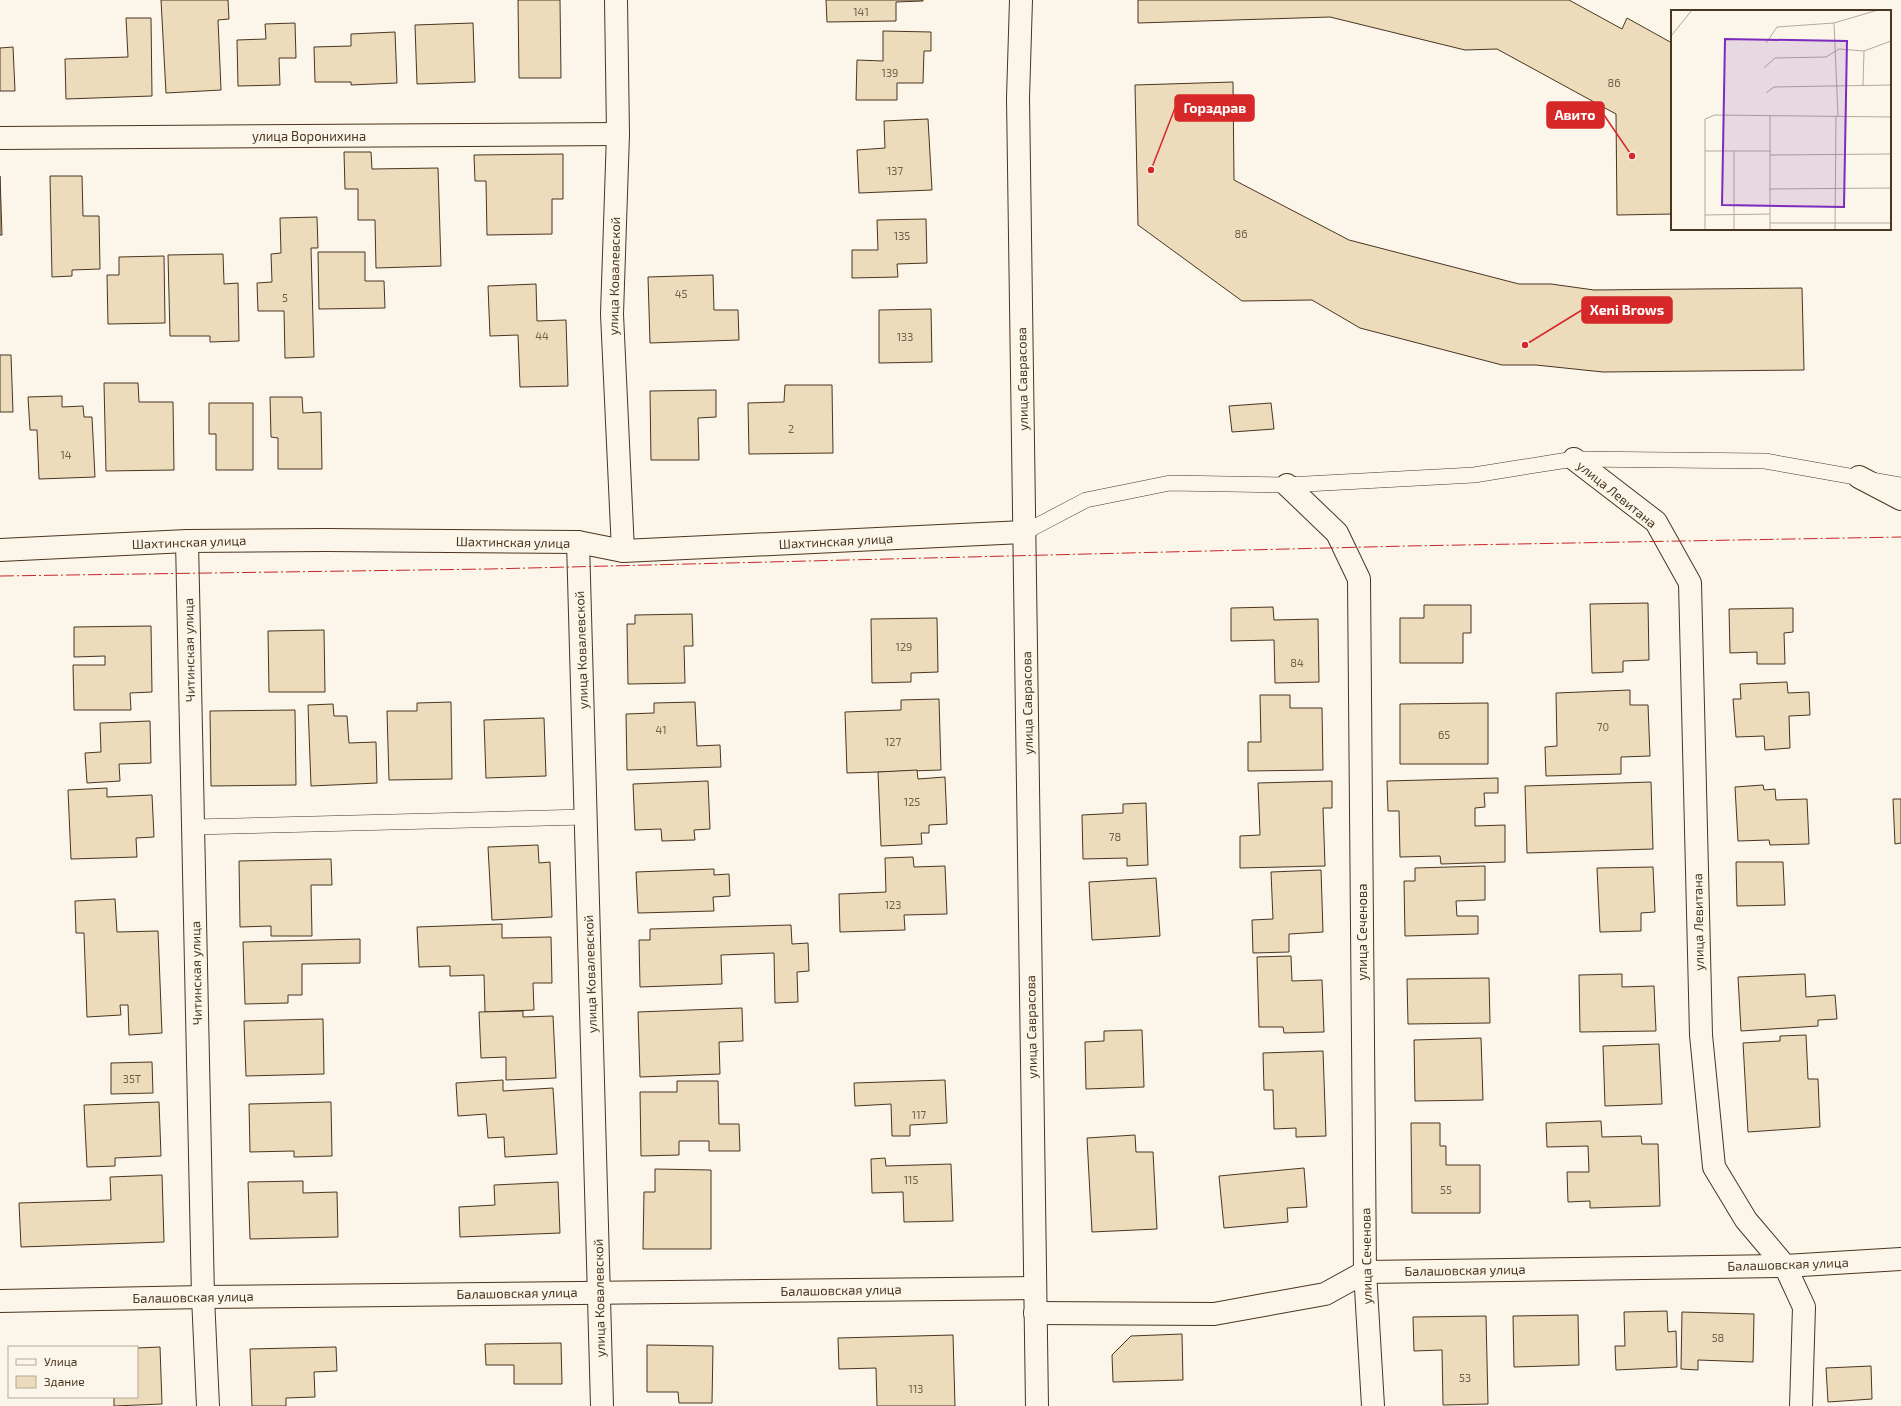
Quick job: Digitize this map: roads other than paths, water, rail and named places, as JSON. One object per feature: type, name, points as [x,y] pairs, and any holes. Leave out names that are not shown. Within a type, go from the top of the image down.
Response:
[{"type":"street","name":"улица Ковалевской","points":[[616,0],[618,134],[612,314],[623,551]]},
{"type":"street","name":"улица Саврасова","points":[[1021,0],[1018,98],[1037,1406]]},
{"type":"street","name":"улица Воронихина","points":[[0,138],[618,134]]},
{"type":"street","name":"улица Левитана","points":[[1574,459],[1656,522],[1690,583],[1701,1035],[1714,1167],[1746,1220],[1785,1266],[1804,1308],[1801,1406]]},
{"type":"street","points":[[1859,477],[1901,499]]},
{"type":"street","name":"улица Сеченова","points":[[1287,485],[1337,533],[1359,579],[1365,1272],[1373,1406]]},
{"type":"street","name":"Шахтинская улица","points":[[0,550],[187,541],[578,542],[623,551],[1025,532]]},
{"type":"street","name":"Читинская улица","points":[[187,541],[203,1297],[208,1406]]},
{"type":"street","name":"улица Ковалевской","points":[[578,542],[602,1406]]},
{"type":"street","name":"Балашовская улица","points":[[1035,1313],[1214,1314],[1324,1294],[1365,1272],[1785,1266],[1901,1259]]},
{"type":"street","name":"Балашовская улица","points":[[0,1301],[203,1297],[1035,1288]]},
{"type":"lane","points":[[1025,532],[1086,500],[1170,483],[1287,485],[1474,475],[1574,459],[1764,461],[1901,485]]},
{"type":"lane","points":[[193,827],[585,817]]},
{"type":"place","name":"Авито","points":[[1632,156]]},
{"type":"place","name":"Горздрав","points":[[1151,170]]},
{"type":"place","name":"Xeni Brows","points":[[1525,345]]}]
